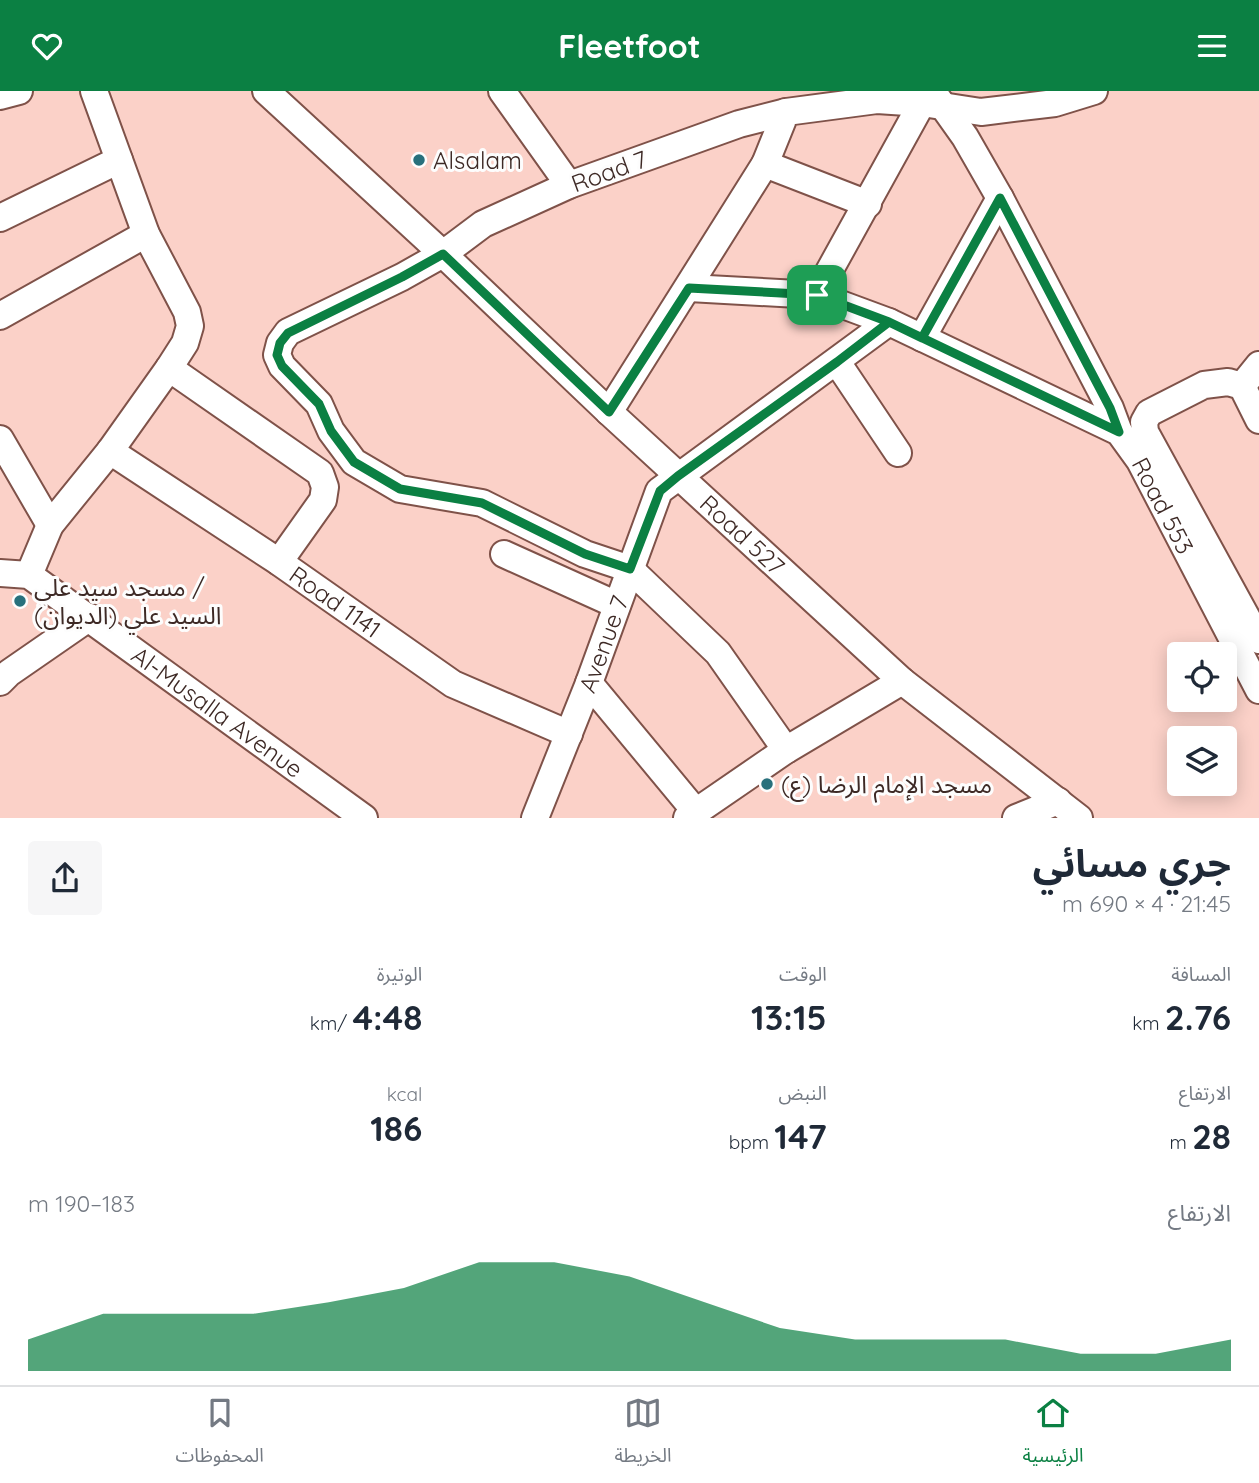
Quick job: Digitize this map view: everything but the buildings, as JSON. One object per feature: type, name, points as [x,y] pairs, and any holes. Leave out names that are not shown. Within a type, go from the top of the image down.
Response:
[{"type":"street","points":[[0,96],[19,91]]},
{"type":"street","points":[[0,573],[29,575],[50,525],[110,451],[186,343],[191,327],[187,312],[146,234],[94,91]]},
{"type":"street","name":"Road 527","points":[[266,91],[902,681],[1079,818]]},
{"type":"street","points":[[502,91],[569,185]]},
{"type":"street","name":"Road 7","points":[[630,569],[585,554],[482,503],[400,489],[354,462],[331,431],[319,404],[282,366],[277,355],[280,343],[288,333],[443,254],[483,224],[569,185],[739,124],[786,112],[877,100],[933,100],[981,112],[1094,91]]},
{"type":"street","points":[[817,295],[868,204],[933,100],[965,137],[1000,198],[1110,408],[1119,432]]},
{"type":"street","points":[[609,412],[765,164],[786,112]]},
{"type":"street","points":[[0,218],[119,160]]},
{"type":"street","points":[[765,164],[868,204]]},
{"type":"street","points":[[922,338],[1000,198]]},
{"type":"street","points":[[0,316],[146,234]]},
{"type":"street","name":"Road 553","points":[[689,288],[817,295],[889,322],[1119,432],[1140,461],[1259,690]]},
{"type":"street","name":"Avenue 7","points":[[535,818],[589,683],[660,491],[889,322]]},
{"type":"street","points":[[837,362],[898,453]]},
{"type":"street","points":[[1242,386],[1259,365]]},
{"type":"street","points":[[169,368],[320,473],[326,487],[323,500],[279,562]]},
{"type":"street","points":[[1259,420],[1242,386],[1228,382],[1204,385],[1149,413],[1143,422],[1145,432],[1259,640]]},
{"type":"street","points":[[0,439],[50,525]]},
{"type":"street","name":"Road 1141","points":[[110,451],[279,562],[453,684],[569,734]]},
{"type":"street","points":[[504,554],[617,605]]},
{"type":"street","points":[[630,569],[718,653],[786,750]]},
{"type":"street","name":"Al-Musalla Avenue","points":[[29,575],[363,818]]},
{"type":"street","points":[[0,682],[90,617]]},
{"type":"street","points":[[589,683],[693,816],[786,750],[902,681]]},
{"type":"street","points":[[1016,818],[1058,800]]},
{"type":"place","name":"Alsalam","points":[[419,160]]},
{"type":"place","name":"مسجد سيد علي / السيد علي (الديوان)","points":[[20,601]]},
{"type":"place","name":"مسجد الإمام الرضا (ع)","points":[[767,784]]},
{"type":"route","points":[[817,295],[689,288],[609,412],[443,254],[288,333],[280,343],[277,355],[282,366],[319,404],[331,431],[354,462],[400,489],[482,503],[585,554],[630,569],[660,491],[678,476],[889,322],[922,338],[1000,198],[1110,408],[1119,432],[922,338],[889,322],[817,295]]}]
